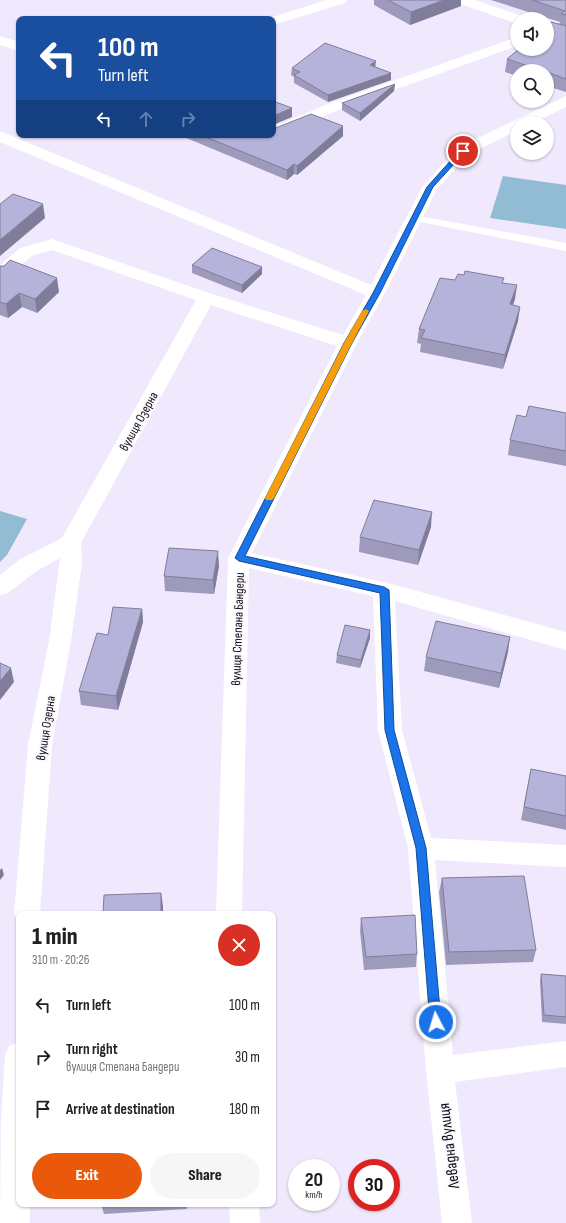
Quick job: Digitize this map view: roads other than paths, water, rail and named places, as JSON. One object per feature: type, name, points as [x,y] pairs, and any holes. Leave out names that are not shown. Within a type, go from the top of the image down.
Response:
[{"type":"street","points":[[276,20],[340,0]]},
{"type":"street","points":[[462,0],[510,17]]},
{"type":"street","points":[[0,40],[16,46]]},
{"type":"street","points":[[276,132],[333,107],[510,43]]},
{"type":"street","points":[[535,116],[566,101]]},
{"type":"street","name":"вулиця Степана Бандери","points":[[229,911],[239,558],[348,343],[376,293],[430,187],[463,151],[510,128]]},
{"type":"street","points":[[0,136],[376,293]]},
{"type":"street","points":[[0,274],[26,252],[52,244],[206,298],[348,343]]},
{"type":"street","name":"вулиця Озерна","points":[[28,911],[40,745],[60,641],[71,563],[70,543],[206,298]]},
{"type":"street","points":[[0,587],[27,566],[70,543]]},
{"type":"street","points":[[239,558],[384,590],[566,641]]},
{"type":"street","name":"Левадна вулиця","points":[[384,590],[390,730],[421,848],[440,1070],[457,1223]]},
{"type":"street","points":[[421,848],[566,856]]},
{"type":"street","points":[[440,1070],[566,1054]]},
{"type":"street","points":[[15,1223],[16,1102]]},
{"type":"street","points":[[244,1207],[245,1223]]},
{"type":"lane","points":[[414,218],[566,247]]},
{"type":"water","points":[[503,176],[566,185],[566,229],[490,218]]},
{"type":"water","points":[[0,511],[27,519],[7,555],[0,562]]}]
